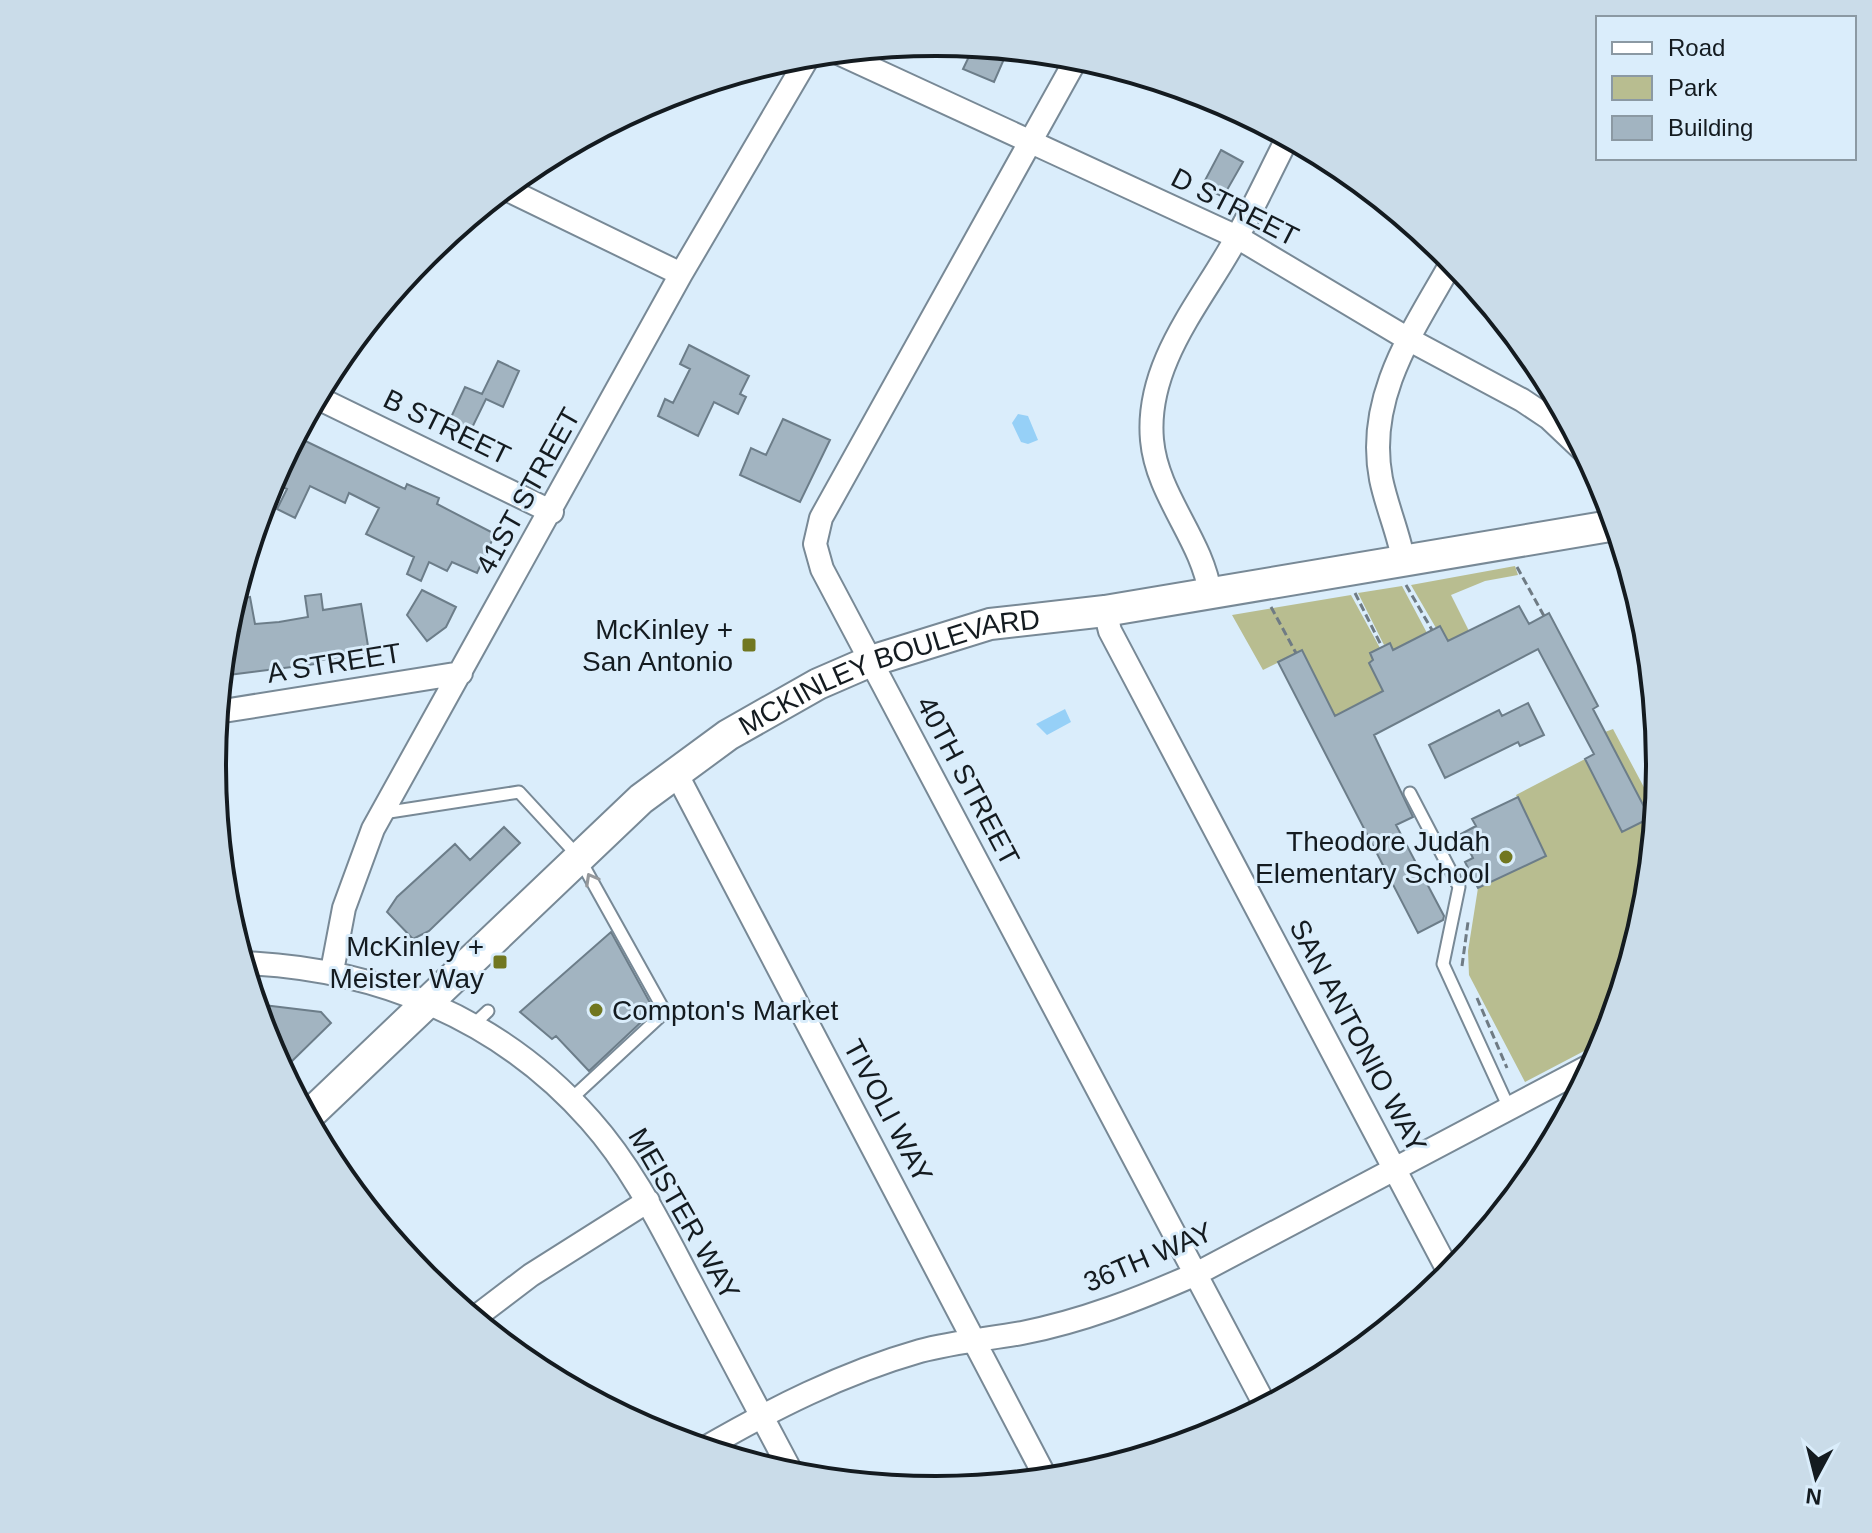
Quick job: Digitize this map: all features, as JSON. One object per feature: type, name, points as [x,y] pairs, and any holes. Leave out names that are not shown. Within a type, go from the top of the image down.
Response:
[{"type":"street","name":"D STREET","points":[[855,61],[1237,237],[1408,339],[1522,400],[1561,429]]},
{"type":"street","name":"41ST STREET","points":[[332,971],[344,908],[357,868],[383,813],[681,274],[801,69]]},
{"type":"street","name":"40TH STREET","points":[[1071,69],[817,531],[815,544],[822,569],[1261,1398]]},
{"type":"street","points":[[1210,593],[1205,566],[1159,471],[1152,439],[1167,356],[1237,237],[1283,147]]},
{"type":"street","points":[[516,194],[681,274]]},
{"type":"street","points":[[1404,572],[1384,490],[1378,450],[1384,396],[1408,339],[1446,272]]},
{"type":"street","name":"B STREET","points":[[326,402],[552,512]]},
{"type":"street","name":"MCKINLEY BOULEVARD","points":[[315,1110],[578,856],[675,771],[768,710],[871,661],[990,624],[1105,611],[1210,593],[1404,572],[1605,527]]},
{"type":"street","name":"SAN ANTONIO WAY","points":[[1105,611],[1110,631],[1444,1263]]},
{"type":"street","name":"A STREET","points":[[228,710],[461,673]]},
{"type":"street","name":"TIVOLI WAY","points":[[675,771],[1041,1469]]},
{"type":"street","name":"MEISTER WAY","points":[[254,964],[332,971],[379,983],[481,1018],[571,1099],[622,1160],[648,1201],[785,1460]]},
{"type":"street","name":"36TH WAY","points":[[716,1441],[761,1415],[881,1364],[975,1340],[1072,1321],[1133,1301],[1196,1274],[1577,1073]]},
{"type":"street","points":[[482,1312],[531,1275],[648,1201]]},
{"type":"lane","points":[[383,813],[519,792],[578,856],[665,1012],[571,1099]]},
{"type":"lane","points":[[1410,793],[1459,887],[1443,964],[1509,1108]]},
{"type":"path","points":[[1514,562],[1544,616]]},
{"type":"path","points":[[1404,572],[1432,630]]},
{"type":"path","points":[[1353,590],[1382,647]]},
{"type":"path","points":[[1270,604],[1296,653]]},
{"type":"path","points":[[1465,973],[1461,964],[1471,909]]},
{"type":"path","points":[[1475,996],[1506,1061],[1508,1072]]},
{"type":"green space","points":[[1515,566],[1518,575],[1485,581],[1451,595],[1469,631],[1448,641],[1440,626],[1436,628],[1411,585]]},
{"type":"green space","points":[[1402,586],[1427,633],[1393,650],[1390,643],[1384,645],[1358,593]]},
{"type":"green space","points":[[1351,595],[1380,648],[1370,653],[1373,660],[1369,663],[1383,691],[1335,716],[1302,651],[1263,670],[1232,615]]},
{"type":"green space","points":[[1613,729],[1645,790],[1645,810],[1605,732]]},
{"type":"green space","points":[[1585,759],[1622,832],[1644,820],[1633,905],[1609,995],[1587,1050],[1525,1082],[1469,975],[1468,951],[1478,888],[1545,856],[1516,795]]},
{"type":"water","points":[[1018,414],[1028,416],[1038,440],[1028,444],[1021,442],[1012,423]]},
{"type":"water","points":[[1065,709],[1071,722],[1047,735],[1036,724]]},
{"type":"building","points":[[969,57],[1004,60],[994,82],[963,69]]},
{"type":"building","points":[[1221,150],[1243,162],[1223,197],[1202,186]]},
{"type":"building","points":[[689,345],[749,376],[740,394],[746,397],[738,414],[714,402],[698,436],[658,416],[665,399],[673,403],[690,369],[680,364]]},
{"type":"building","points":[[498,361],[519,371],[503,407],[486,399],[468,436],[447,426],[465,387],[482,394]]},
{"type":"building","points":[[783,419],[830,440],[800,502],[740,475],[751,448],[766,455]]},
{"type":"building","points":[[305,441],[405,489],[407,484],[439,498],[437,504],[495,534],[477,573],[452,562],[447,571],[429,562],[421,581],[407,574],[414,557],[366,534],[379,508],[349,493],[345,503],[310,486],[295,518],[277,509],[287,489],[283,487]]},
{"type":"building","points":[[422,590],[456,607],[446,627],[427,641],[407,615]]},
{"type":"building","points":[[321,594],[323,610],[361,604],[369,652],[315,661],[316,664],[232,675],[246,598],[250,597],[255,624],[308,617],[305,596]]},
{"type":"building","points":[[1519,606],[1529,624],[1549,613],[1598,706],[1593,709],[1645,813],[1644,821],[1622,832],[1585,759],[1594,754],[1538,649],[1374,735],[1413,817],[1396,825],[1444,916],[1443,920],[1418,933],[1278,662],[1302,650],[1335,716],[1383,691],[1369,663],[1373,660],[1370,653],[1390,643],[1393,650],[1440,626],[1448,641]]},
{"type":"building","points":[[1528,703],[1544,735],[1520,746],[1518,742],[1445,778],[1429,745],[1499,710],[1502,716]]},
{"type":"building","points":[[1518,797],[1546,856],[1478,888],[1465,862],[1473,858],[1461,834],[1476,826],[1472,819]]},
{"type":"building","points":[[504,827],[520,843],[429,931],[413,939],[387,912],[397,897],[455,844],[470,860]]},
{"type":"building","points":[[611,932],[654,1010],[589,1071],[556,1036],[552,1039],[520,1012]]},
{"type":"building","points":[[267,1005],[321,1012],[331,1023],[291,1062]]},
{"type":"place","name":"McKinley + San Antonio","points":[[749,645]]},
{"type":"place","name":"Theodore Judah Elementary School","points":[[1506,857]]},
{"type":"place","name":"McKinley + Meister Way","points":[[500,962]]},
{"type":"place","name":"Compton's Market","points":[[596,1010]]}]
